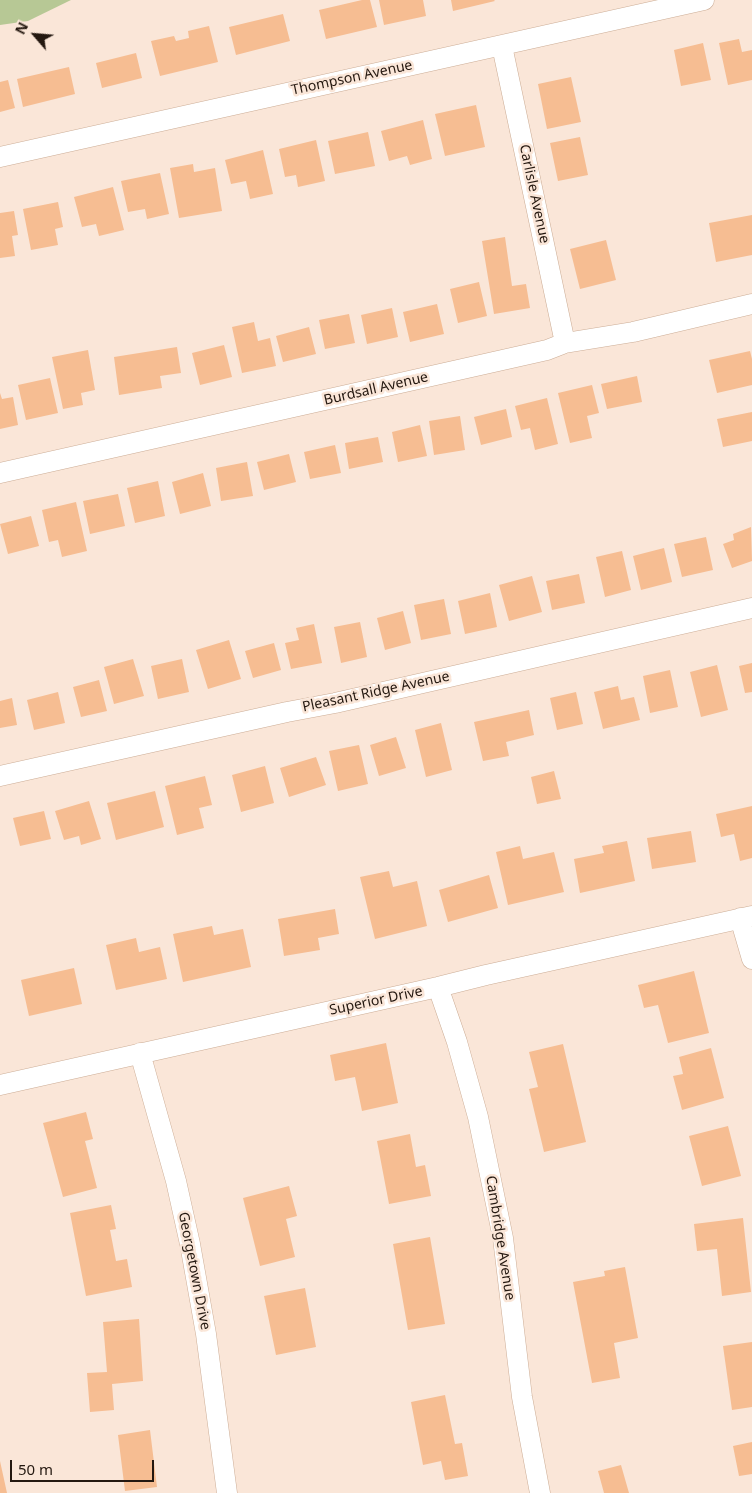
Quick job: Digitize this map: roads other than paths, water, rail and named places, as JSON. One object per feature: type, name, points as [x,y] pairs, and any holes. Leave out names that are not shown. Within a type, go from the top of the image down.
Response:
[{"type":"street","name":"Thompson Avenue","points":[[0,157],[704,0]]},
{"type":"street","name":"Carlisle Avenue","points":[[502,46],[566,343]]},
{"type":"street","name":"Burdsall Avenue","points":[[0,473],[547,350],[566,343],[633,332],[752,304]]},
{"type":"street","name":"Pleasant Ridge Avenue","points":[[0,776],[752,608]]},
{"type":"street","points":[[746,917],[752,959]]},
{"type":"street","name":"Superior Drive","points":[[0,1085],[746,917]]},
{"type":"street","name":"Cambridge Avenue","points":[[438,987],[457,1042],[478,1117],[503,1238],[522,1397],[540,1493]]},
{"type":"street","name":"Georgetown Drive","points":[[140,1054],[176,1181],[190,1244],[206,1334],[227,1493]]}]
